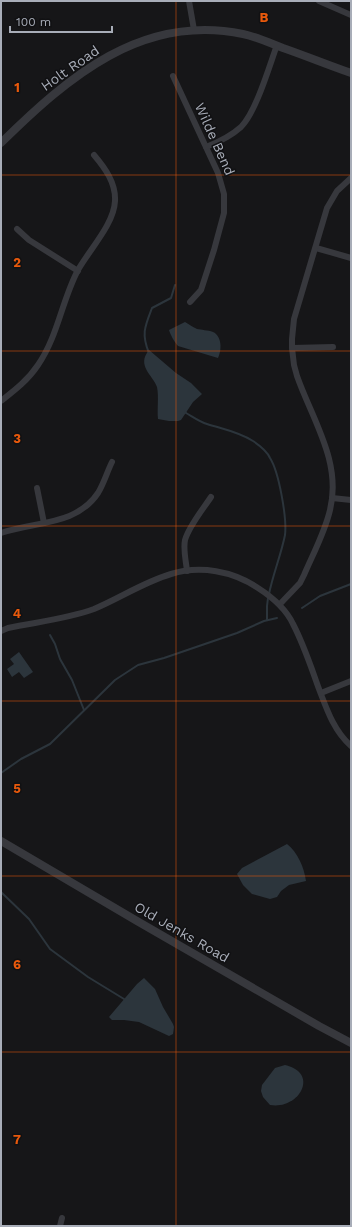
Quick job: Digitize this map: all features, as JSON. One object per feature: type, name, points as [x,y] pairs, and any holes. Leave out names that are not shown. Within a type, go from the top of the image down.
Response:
[{"type":"street","points":[[189,1],[194,30]]},
{"type":"street","points":[[318,1],[351,15]]},
{"type":"street","name":"Holt Road","points":[[1,143],[59,90],[83,72],[130,45],[170,33],[194,30],[219,30],[245,35],[277,45],[351,73]]},
{"type":"street","points":[[206,147],[235,132],[247,119],[256,100],[277,45]]},
{"type":"street","name":"Wilde Bend","points":[[173,76],[222,184],[224,198],[224,213],[218,238],[201,290],[190,302]]},
{"type":"street","points":[[1,401],[22,384],[38,366],[51,341],[78,271],[109,222],[115,202],[115,194],[110,178],[103,165],[94,155]]},
{"type":"street","points":[[280,604],[300,582],[304,575],[327,520],[332,498],[333,477],[330,462],[325,445],[297,376],[294,365],[292,339],[294,319],[327,208],[342,185],[351,178]]},
{"type":"street","points":[[17,229],[29,240],[78,271]]},
{"type":"street","points":[[316,248],[351,258]]},
{"type":"street","points":[[292,348],[333,347]]},
{"type":"street","points":[[1,532],[71,516],[84,507],[99,491],[112,462]]},
{"type":"street","points":[[37,488],[44,523]]},
{"type":"street","points":[[187,571],[184,550],[186,540],[190,530],[211,497]]},
{"type":"street","points":[[332,498],[351,500]]},
{"type":"street","points":[[1,631],[8,628],[78,614],[94,609],[170,574],[187,571],[212,571],[234,576],[255,585],[280,604],[292,621],[329,714],[337,729],[351,746]]},
{"type":"street","points":[[321,693],[351,681]]},
{"type":"street","name":"Old Jenks Road","points":[[1,841],[164,937],[351,1043]]},
{"type":"street","points":[[60,1226],[62,1218]]},
{"type":"shaded area","points":[[185,322],[197,329],[211,331],[216,334],[220,340],[220,351],[218,358],[178,346],[169,330]]},
{"type":"shaded area","points":[[149,350],[176,373],[191,383],[202,394],[193,402],[181,420],[169,421],[158,419],[157,387],[145,366],[144,361]]},
{"type":"shaded area","points":[[19,652],[33,672],[24,678],[19,672],[12,677],[7,669],[14,664],[10,659]]},
{"type":"shaded area","points":[[287,844],[300,861],[306,881],[289,885],[281,891],[277,897],[270,899],[252,894],[243,885],[237,874],[242,868]]},
{"type":"shaded area","points":[[144,978],[155,989],[173,1024],[173,1034],[169,1036],[139,1022],[112,1020],[109,1017],[137,984]]},
{"type":"shaded area","points":[[285,1065],[296,1069],[302,1075],[302,1090],[297,1097],[290,1102],[280,1105],[270,1105],[263,1097],[261,1091],[262,1085],[275,1068]]},
{"type":"waterway","points":[[149,353],[145,340],[145,330],[152,308],[171,298],[175,285]]},
{"type":"waterway","points":[[185,411],[202,422],[248,438],[260,446],[269,455],[282,495],[285,518],[285,535],[269,594]]},
{"type":"waterway","points":[[302,608],[320,596],[351,584]]},
{"type":"waterway","points":[[267,620],[268,598]]},
{"type":"waterway","points":[[1,773],[21,759],[50,744],[115,680],[138,665],[164,658],[237,633],[264,621],[277,618]]},
{"type":"waterway","points":[[50,635],[60,659],[72,680],[84,710]]},
{"type":"waterway","points":[[1,892],[29,919],[50,949],[88,977],[124,999]]}]
